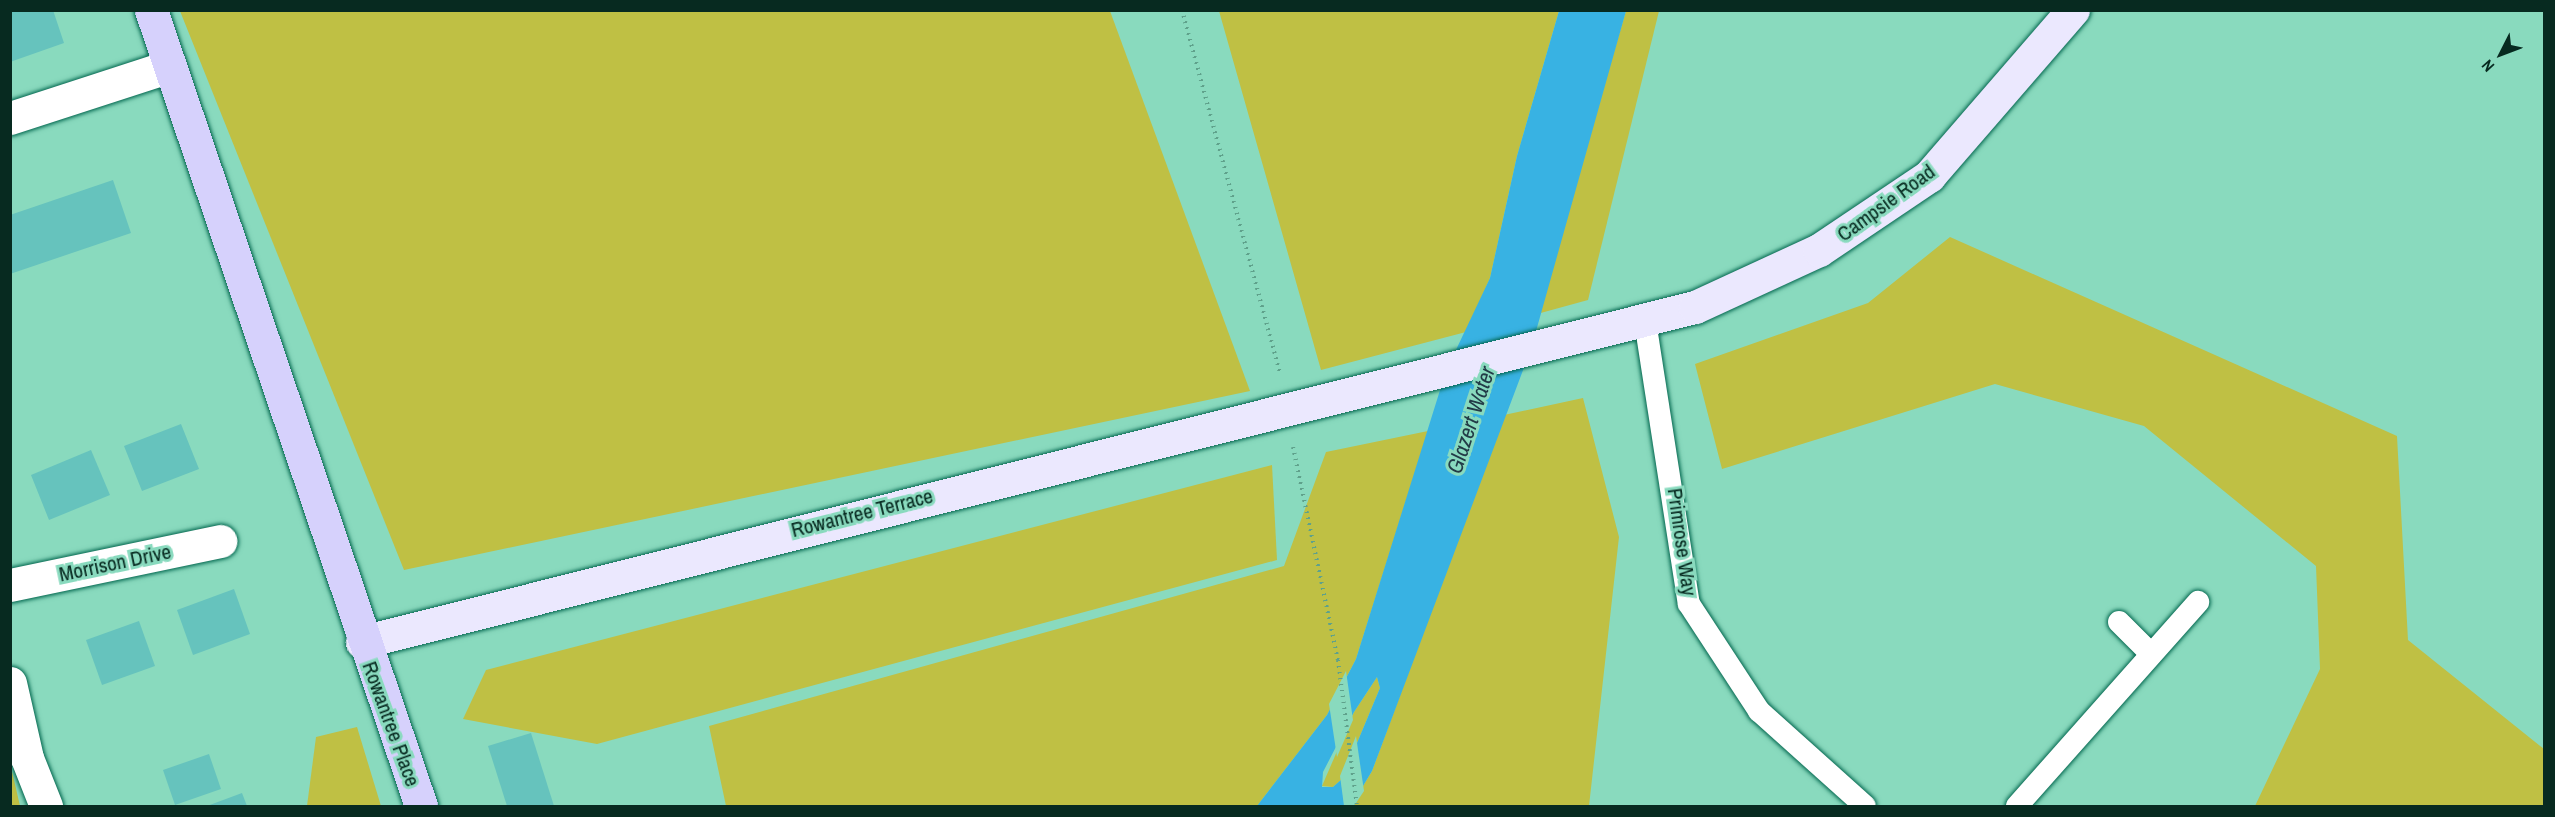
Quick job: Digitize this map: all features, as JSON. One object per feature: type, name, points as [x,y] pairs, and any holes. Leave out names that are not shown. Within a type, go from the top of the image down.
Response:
[{"type":"main road","name":"Rowantree Place","points":[[151,10],[362,642],[421,807]]},
{"type":"main road","name":"Campsie Road","points":[[1553,344],[1695,307],[1819,250],[1929,176],[2073,10]]},
{"type":"main road","name":"Rowantree Terrace","points":[[362,642],[855,514],[1290,410],[1553,344]]},
{"type":"street","points":[[10,118],[170,66]]},
{"type":"street","name":"Morrison Drive","points":[[10,585],[220,541]]},
{"type":"street","points":[[10,683],[27,758],[45,807]]},
{"type":"lane","name":"Primrose Way","points":[[1645,321],[1689,604],[1758,711],[1865,807]]},
{"type":"lane","points":[[2017,807],[2198,602]]},
{"type":"lane","points":[[2119,622],[2151,654]]},
{"type":"path","points":[[1182,10],[1290,410],[1338,660],[1357,807]]},
{"type":"shaded area","points":[[180,11],[1110,11],[1250,391],[404,570]]},
{"type":"shaded area","points":[[1219,11],[1559,11],[1517,156],[1490,278],[1466,332],[1321,370]]},
{"type":"shaded area","points":[[1626,11],[1659,11],[1588,300],[1537,314]]},
{"type":"shaded area","points":[[1950,237],[2397,436],[2408,640],[2544,749],[2544,806],[2255,806],[2320,669],[2316,566],[2144,426],[1995,384],[1722,469],[1695,364],[1868,303]]},
{"type":"shaded area","points":[[1583,398],[1619,537],[1589,806],[1351,806],[1372,771],[1504,415]]},
{"type":"shaded area","points":[[1428,431],[1356,659],[1327,715],[1257,806],[726,806],[709,726],[1284,566],[1326,452]]},
{"type":"shaded area","points":[[1272,465],[1277,560],[597,744],[463,719],[486,670]]},
{"type":"shaded area","points":[[1377,677],[1380,688],[1342,779],[1333,787],[1322,786],[1354,712]]},
{"type":"shaded area","points":[[357,727],[381,806],[307,806],[316,737]]},
{"type":"shaded area","points":[[11,767],[20,806],[11,806]]},
{"type":"water","name":"Glazert Water","points":[[1559,11],[1626,11],[1531,349],[1372,771],[1351,806],[1257,806],[1327,715],[1356,659],[1446,371],[1490,278],[1517,156]],"holes":[[[1377,677],[1380,688],[1342,779],[1333,787],[1322,787],[1323,772],[1354,712]]]},
{"type":"pier","points":[[1346,671],[1353,720],[1337,757],[1329,704]]},
{"type":"pier","points":[[1356,736],[1364,791],[1354,806],[1344,806],[1340,776]]},
{"type":"building","points":[[10,10],[53,10],[64,43],[10,62]]},
{"type":"building","points":[[113,180],[131,233],[10,274],[10,215]]},
{"type":"building","points":[[181,424],[199,469],[142,491],[124,446]]},
{"type":"building","points":[[91,450],[110,495],[49,520],[31,475]]},
{"type":"building","points":[[234,589],[250,634],[193,655],[177,610]]},
{"type":"building","points":[[139,621],[155,666],[102,685],[86,640]]},
{"type":"building","points":[[531,733],[554,806],[507,806],[488,746]]},
{"type":"building","points":[[209,754],[221,789],[175,805],[163,770]]},
{"type":"building","points":[[242,793],[247,806],[207,806]]}]
